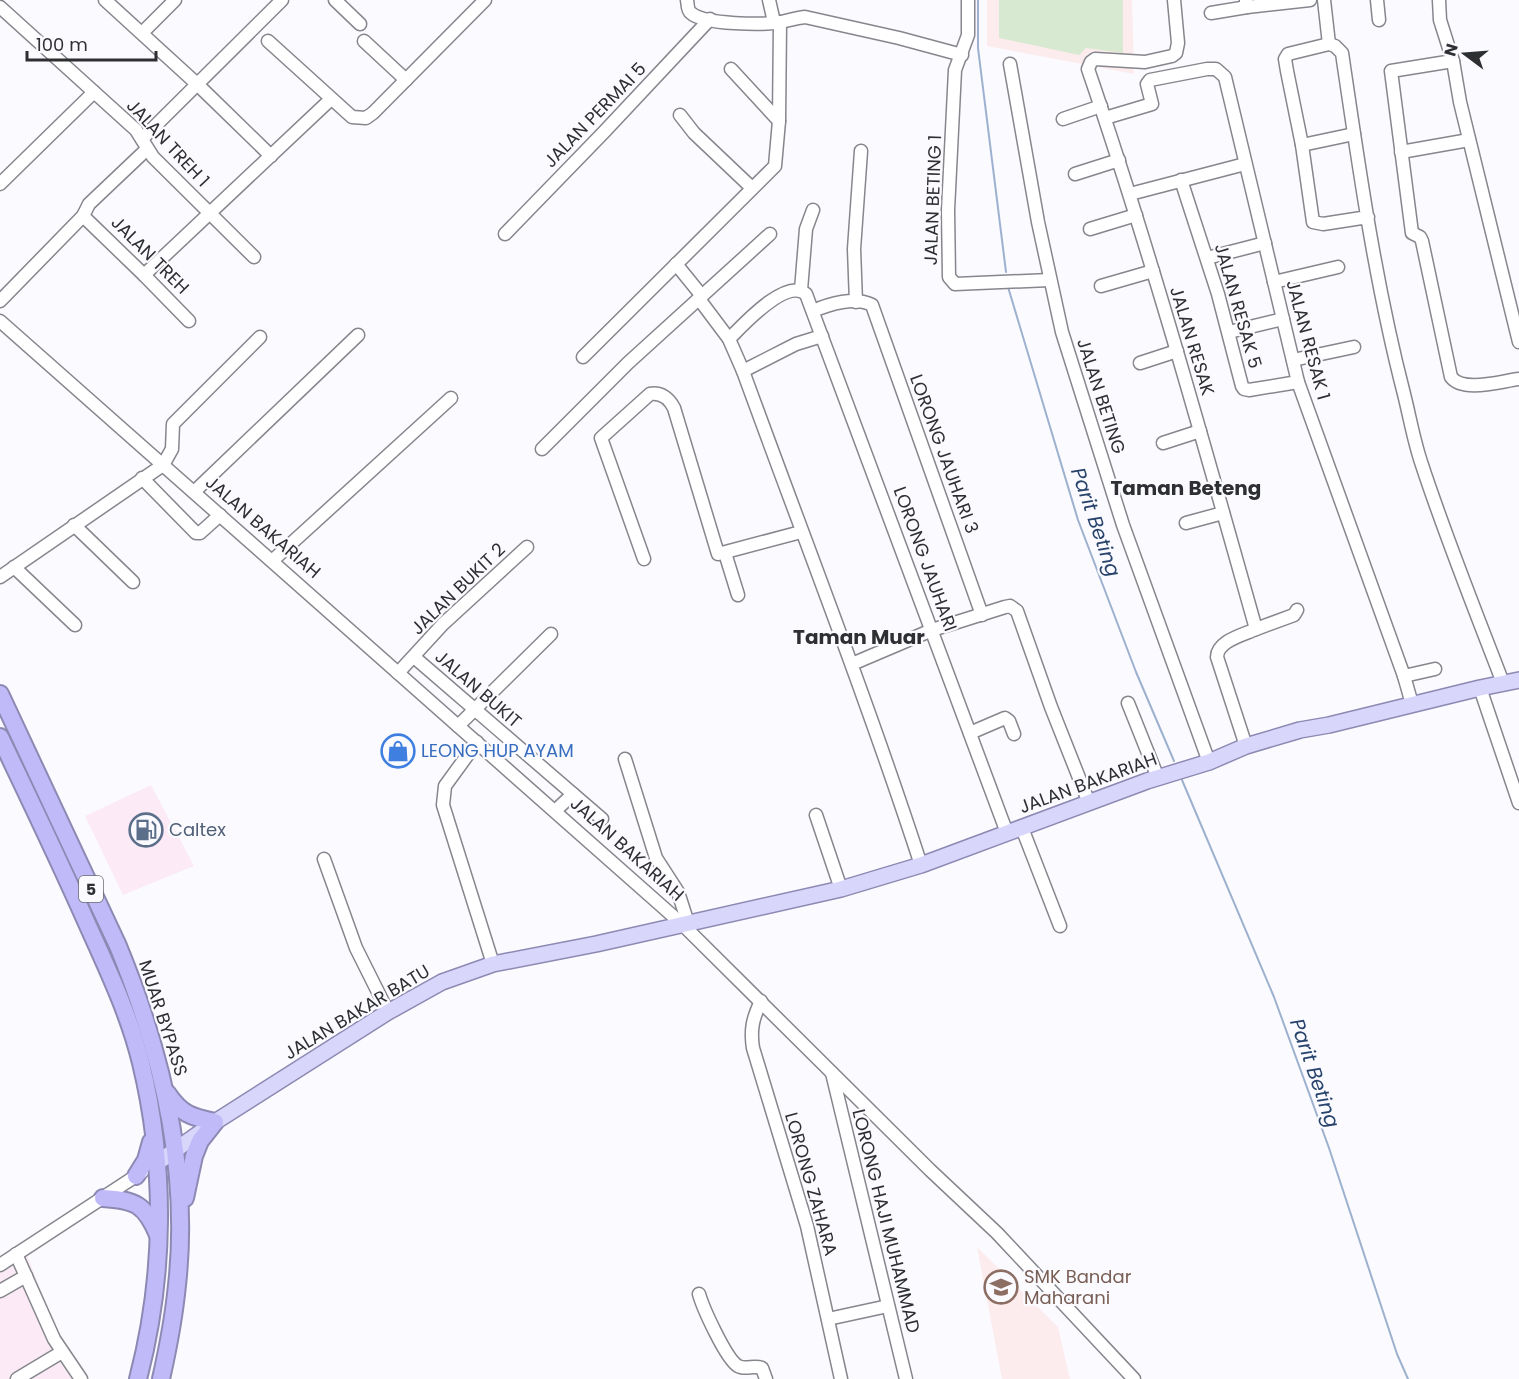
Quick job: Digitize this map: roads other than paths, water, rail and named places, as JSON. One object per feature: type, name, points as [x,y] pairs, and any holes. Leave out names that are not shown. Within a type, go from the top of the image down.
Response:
[{"type":"highway","name":"MUAR BYPASS","points":[[0,694],[134,984],[165,1089],[175,1151],[180,1227],[177,1284],[169,1343],[160,1379]]},
{"type":"highway","name":"MUAR BYPASS","points":[[0,737],[120,995],[141,1061],[153,1126],[160,1207],[156,1281],[138,1379]]},
{"type":"highway","points":[[165,1089],[183,1112],[196,1118],[215,1122],[200,1141],[194,1156],[180,1227]]},
{"type":"highway","points":[[136,1176],[146,1160],[153,1126]]},
{"type":"highway","points":[[102,1198],[118,1199],[138,1205],[150,1217],[158,1236]]},
{"type":"main road","name":"JALAN BAKARIAH","points":[[685,923],[780,904],[841,889],[921,865],[1158,778],[1209,762],[1246,746],[1300,730],[1480,687],[1519,680]]},
{"type":"main road","name":"JALAN BAKAR BATU","points":[[157,1163],[215,1122],[388,1012],[432,987],[493,964],[596,944],[685,923]]},
{"type":"street","points":[[105,0],[198,84],[270,156]]},
{"type":"street","points":[[142,33],[175,0]]},
{"type":"street","name":"JALAN TREH","points":[[0,301],[83,216],[89,204],[198,84],[282,0]]},
{"type":"street","points":[[335,0],[360,24]]},
{"type":"street","points":[[268,41],[352,117],[366,118],[485,0]]},
{"type":"street","points":[[687,0],[692,14],[733,24],[777,22],[795,18],[816,19],[962,55],[968,28],[968,0]]},
{"type":"street","points":[[582,357],[775,166],[779,121],[777,22],[770,0]]},
{"type":"street","name":"JALAN RESAK","points":[[1174,0],[1178,49],[1172,56],[1144,62],[1095,59],[1089,64],[1088,69],[1130,194],[1256,629]]},
{"type":"street","points":[[1211,13],[1246,4],[1310,0]]},
{"type":"street","points":[[1324,0],[1329,44]]},
{"type":"street","points":[[1377,0],[1378,20]]},
{"type":"street","points":[[1438,0],[1440,20],[1453,61],[1469,140],[1519,342]]},
{"type":"street","name":"JALAN TREH 1","points":[[0,7],[136,130],[144,144],[254,257]]},
{"type":"street","name":"JALAN PERMAI 5","points":[[505,234],[710,19]]},
{"type":"street","points":[[364,41],[406,80]]},
{"type":"street","points":[[1368,217],[1323,224],[1313,222],[1302,145],[1285,59],[1288,54],[1329,44],[1335,46],[1342,54],[1392,349],[1421,464],[1503,682]]},
{"type":"street","name":"JALAN BETING 1","points":[[962,55],[955,70],[948,210],[950,280],[955,284],[1050,280]]},
{"type":"street","points":[[1453,61],[1391,71],[1412,231],[1422,241],[1451,377],[1455,382],[1468,386],[1519,379]]},
{"type":"street","name":"JALAN BETING","points":[[1010,64],[1038,222],[1062,332],[1090,425],[1209,762]]},
{"type":"street","points":[[731,69],[779,121]]},
{"type":"street","name":"JALAN RESAK 1","points":[[1103,112],[1152,104],[1147,84],[1150,80],[1207,69],[1216,69],[1225,77],[1298,382],[1404,676],[1412,704]]},
{"type":"street","points":[[0,184],[94,92]]},
{"type":"street","points":[[144,275],[331,99]]},
{"type":"street","points":[[1063,119],[1103,112]]},
{"type":"street","points":[[680,115],[694,133],[752,188]]},
{"type":"street","points":[[1302,145],[1354,134]]},
{"type":"street","points":[[1401,152],[1469,140]]},
{"type":"street","points":[[813,311],[828,304],[856,302],[854,249],[861,151]]},
{"type":"street","points":[[1075,174],[1119,160]]},
{"type":"street","points":[[1130,194],[1245,164]]},
{"type":"street","name":"JALAN RESAK 5","points":[[1181,180],[1207,258],[1244,389],[1254,390],[1298,382]]},
{"type":"street","points":[[729,339],[767,303],[793,291],[804,295],[807,229],[813,210]]},
{"type":"street","points":[[1090,229],[1136,214]]},
{"type":"street","name":"JALAN TREH","points":[[83,216],[189,321]]},
{"type":"street","points":[[542,449],[628,363],[770,234]]},
{"type":"street","points":[[1207,258],[1264,243]]},
{"type":"street","points":[[676,264],[729,339],[743,371],[852,664],[921,865]]},
{"type":"street","points":[[1274,282],[1338,267]]},
{"type":"street","points":[[1101,286],[1153,271]]},
{"type":"street","name":"LORONG JAUHARI","points":[[804,295],[813,311],[970,733],[1060,926]]},
{"type":"street","name":"LORONG JAUHARI 3","points":[[856,302],[866,302],[872,305],[982,615]]},
{"type":"street","points":[[1229,332],[1283,319]]},
{"type":"street","name":"JALAN BAKARIAH","points":[[0,321],[458,726],[685,923]]},
{"type":"street","points":[[194,492],[358,335]]},
{"type":"street","points":[[743,371],[796,344],[822,336]]},
{"type":"street","points":[[0,577],[163,465],[172,448],[172,423],[260,337]]},
{"type":"street","points":[[1293,360],[1354,347]]},
{"type":"street","points":[[1140,363],[1177,351]]},
{"type":"street","points":[[644,558],[601,438],[650,394],[661,395],[670,401],[738,595]]},
{"type":"street","points":[[272,561],[451,398]]},
{"type":"street","points":[[1163,443],[1200,431]]},
{"type":"street","points":[[142,478],[196,533],[200,533],[220,515]]},
{"type":"street","points":[[1186,523],[1223,513]]},
{"type":"street","points":[[74,525],[133,582]]},
{"type":"street","points":[[722,553],[801,532]]},
{"type":"street","name":"JALAN BUKIT 2","points":[[398,673],[443,624],[527,547]]},
{"type":"street","points":[[14,567],[75,625]]},
{"type":"street","points":[[852,664],[932,630],[1010,606],[1017,611],[1051,707],[1089,803]]},
{"type":"street","points":[[1246,746],[1216,657],[1217,651],[1222,644],[1294,615],[1297,609]]},
{"type":"street","points":[[458,726],[551,634]]},
{"type":"street","name":"JALAN BUKIT","points":[[414,657],[602,819]]},
{"type":"street","points":[[1404,676],[1435,669]]},
{"type":"street","points":[[1480,687],[1519,803]]},
{"type":"street","points":[[1128,703],[1158,778]]},
{"type":"street","points":[[970,733],[1005,718],[1010,721],[1014,734]]},
{"type":"street","points":[[477,742],[445,786],[443,805],[493,964]]},
{"type":"street","points":[[625,759],[656,858],[678,892],[685,923],[930,1170],[997,1233],[1134,1379]]},
{"type":"street","points":[[555,811],[573,794]]},
{"type":"street","points":[[816,815],[841,889]]},
{"type":"street","points":[[324,859],[356,948],[388,1012]]},
{"type":"street","name":"LORONG ZAHARA","points":[[761,1001],[753,1018],[751,1034],[753,1048],[807,1226],[842,1379]]},
{"type":"street","name":"LORONG HAJI MUHAMMAD","points":[[832,1071],[888,1306],[902,1378]]},
{"type":"street","points":[[0,1265],[157,1163]]},
{"type":"street","points":[[16,1254],[54,1339],[81,1379]]},
{"type":"street","points":[[0,1291],[26,1276]]},
{"type":"street","points":[[699,1294],[707,1318],[735,1364],[744,1368],[762,1368],[766,1379]]},
{"type":"street","points":[[828,1319],[888,1306]]},
{"type":"street","points":[[17,1379],[62,1352]]},
{"type":"waterway","name":"Parit Beting","points":[[978,0],[978,48],[1006,272]]},
{"type":"waterway","name":"Parit Beting","points":[[1008,287],[1078,520],[1136,672],[1174,761]]},
{"type":"waterway","name":"Parit Beting","points":[[1182,780],[1274,997],[1329,1148],[1397,1354],[1408,1379]]},
{"type":"place","name":"LEONG HUP AYAM","points":[[398,751]]},
{"type":"place","name":"Caltex","points":[[146,830]]},
{"type":"place","name":"SMK Bandar Maharani","points":[[1001,1287]]},
{"type":"district","name":"Taman Beteng","points":[[1186,488]]},
{"type":"district","name":"Taman Muar","points":[[859,637]]}]
